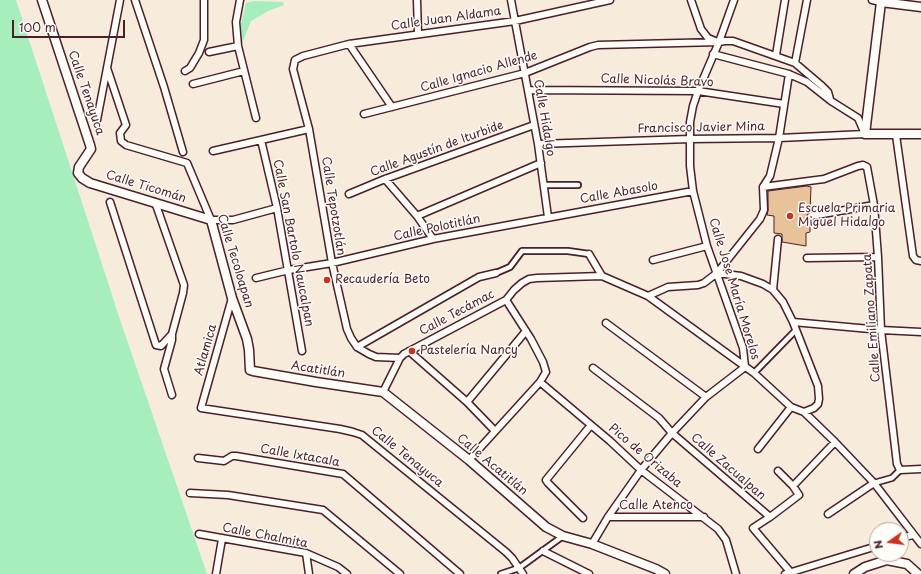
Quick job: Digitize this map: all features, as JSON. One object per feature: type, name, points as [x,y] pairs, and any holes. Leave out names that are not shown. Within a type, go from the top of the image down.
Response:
[{"type":"street","name":"Calle Tenayuca","points":[[42,0],[91,149],[79,167],[78,173]]},
{"type":"street","points":[[97,120],[120,0]]},
{"type":"street","points":[[135,0],[164,87],[183,152]]},
{"type":"street","points":[[185,71],[190,68],[199,53],[204,40],[204,0]]},
{"type":"street","points":[[240,0],[236,22],[238,46],[256,118]]},
{"type":"street","points":[[417,0],[418,34]]},
{"type":"street","name":"Calle Hidalgo","points":[[511,0],[538,144],[548,217]]},
{"type":"street","name":"Calle Juan Aldama","points":[[294,69],[295,60],[298,58],[349,44],[515,20],[610,0]]},
{"type":"street","points":[[691,0],[701,29],[708,38],[718,42]]},
{"type":"street","name":"Calle Jose María Morelos","points":[[734,0],[693,106],[690,122],[690,166],[693,191],[707,246],[742,348],[745,366],[791,408],[804,412],[835,442],[874,483],[921,544]]},
{"type":"street","points":[[776,55],[785,0]]},
{"type":"street","points":[[795,63],[806,0]]},
{"type":"street","points":[[872,0],[921,7]]},
{"type":"street","points":[[865,134],[881,2]]},
{"type":"street","name":"Calle Ignacio Allende","points":[[364,114],[525,73],[598,45],[733,41],[795,63],[828,92],[831,101]]},
{"type":"street","points":[[349,44],[392,107]]},
{"type":"street","points":[[209,52],[238,46]]},
{"type":"street","points":[[713,54],[789,74],[807,82],[831,101],[858,118],[865,134]]},
{"type":"street","name":"Calle Tecoloapan","points":[[107,68],[126,125],[120,135],[121,141],[187,163],[211,220],[232,298],[247,339],[250,370]]},
{"type":"street","name":"Calle Tepotzotlán","points":[[294,69],[310,129],[332,263],[347,329],[357,347]]},
{"type":"street","points":[[193,84],[244,71]]},
{"type":"street","points":[[648,296],[668,287],[701,284],[717,273],[762,215],[764,210],[763,187],[770,176],[779,138],[789,74]]},
{"type":"street","name":"Calle Nicolás Bravo","points":[[528,90],[698,91],[784,104]]},
{"type":"street","name":"Calle Agustín de Iturbide","points":[[349,194],[385,179],[534,125]]},
{"type":"street","points":[[213,150],[310,129]]},
{"type":"street","points":[[865,134],[921,134]]},
{"type":"street","name":"Francisco Javier Mina","points":[[538,144],[690,139],[779,138],[865,134]]},
{"type":"street","points":[[896,135],[913,256],[916,260],[921,261]]},
{"type":"street","name":"Calle San Bartolo Naucalpan","points":[[261,140],[277,208],[302,351]]},
{"type":"street","points":[[417,216],[540,163]]},
{"type":"street","name":"Calle Emiliano Zapata","points":[[763,187],[824,179],[858,166],[863,165],[868,167],[874,205],[881,330],[897,464],[900,470]]},
{"type":"street","name":"Calle Ticomán","points":[[78,173],[82,178],[90,183],[211,220]]},
{"type":"street","points":[[385,179],[417,216],[433,239]]},
{"type":"street","points":[[544,185],[578,185]]},
{"type":"street","name":"Calle Abasolo","points":[[548,217],[693,191]]},
{"type":"street","points":[[110,202],[156,345],[161,346],[172,334]]},
{"type":"street","points":[[155,202],[184,285],[184,293],[164,369],[172,395]]},
{"type":"street","points":[[811,216],[874,205]]},
{"type":"street","points":[[211,220],[233,220],[277,208]]},
{"type":"street","name":"Calle Polotitlán","points":[[256,278],[289,270],[332,263],[433,239],[548,217]]},
{"type":"street","points":[[773,290],[778,238]]},
{"type":"street","points":[[653,260],[707,246]]},
{"type":"street","points":[[357,347],[479,277],[496,273],[510,267],[522,251],[568,251],[589,254],[602,276]]},
{"type":"street","points":[[807,258],[878,257]]},
{"type":"street","points":[[717,273],[751,279],[773,290],[783,302],[811,366],[819,392],[818,404],[814,408],[804,412]]},
{"type":"street","points":[[506,300],[514,290],[529,279],[602,276],[648,296],[745,366],[706,397],[672,433],[641,470],[608,517],[592,544]]},
{"type":"street","name":"Atlamica","points":[[201,408],[232,298]]},
{"type":"street","name":"Calle Tecámac","points":[[400,358],[506,300],[526,331],[543,362],[545,375],[540,382]]},
{"type":"street","points":[[793,322],[921,332]]},
{"type":"street","points":[[606,323],[706,397]]},
{"type":"street","points":[[754,373],[796,330]]},
{"type":"street","points":[[467,402],[526,331]]},
{"type":"street","points":[[357,347],[376,357],[400,358],[382,392]]},
{"type":"street","points":[[409,352],[467,402],[495,431]]},
{"type":"street","name":"Calle Zacualpan","points":[[593,368],[659,418],[672,433],[770,517]]},
{"type":"street","name":"Acatitlán","points":[[250,370],[382,392]]},
{"type":"street","points":[[469,460],[540,382]]},
{"type":"street","name":"Pico de Orizaba","points":[[540,382],[641,470],[718,529],[726,540],[736,574]]},
{"type":"street","name":"Calle Acatitlán","points":[[382,392],[469,460],[546,527],[563,536],[592,544],[656,569],[664,574]]},
{"type":"street","name":"Calle Tenayuca","points":[[201,408],[340,429],[362,435],[506,552],[521,571]]},
{"type":"street","points":[[758,449],[791,408]]},
{"type":"street","points":[[583,518],[546,480],[591,426]]},
{"type":"street","points":[[793,486],[835,442]]},
{"type":"street","name":"Calle Ixtacala","points":[[198,458],[224,461],[236,456],[342,474],[460,574]]},
{"type":"street","points":[[828,514],[874,483],[892,478],[900,470],[921,469]]},
{"type":"street","points":[[778,471],[793,486],[798,493],[798,497],[753,528],[790,573],[869,548]]},
{"type":"street","points":[[190,493],[228,495],[323,510],[400,574]]},
{"type":"street","name":"Calle Atenco","points":[[608,517],[704,517]]},
{"type":"street","name":"Calle Chalmita","points":[[198,534],[306,553],[338,567],[347,574]]},
{"type":"street","points":[[909,536],[913,535]]},
{"type":"street","points":[[501,574],[521,571],[563,536]]},
{"type":"street","points":[[216,574],[222,539]]},
{"type":"street","points":[[543,552],[589,574]]},
{"type":"street","points":[[306,553],[309,574]]},
{"type":"street","points":[[854,574],[866,567],[888,560],[907,564],[918,574]]},
{"type":"street","points":[[907,564],[911,574]]},
{"type":"green space","points":[[0,0],[16,0],[115,305],[207,574],[0,574]]},
{"type":"green space","points":[[254,1],[283,2],[284,5],[268,11],[251,21],[241,46],[240,28],[246,3]]},
{"type":"building","name":"Escuela Primaria Miguel Hidalgo","points":[[807,186],[811,187],[810,212],[807,216],[810,220],[810,232],[806,233],[806,246],[782,242],[782,234],[774,233],[774,216],[767,215],[768,191]]},
{"type":"place","name":"Escuela Primaria Miguel Hidalgo","points":[[790,216]]},
{"type":"place","name":"Recaudería Beto","points":[[327,280]]},
{"type":"place","name":"Pastelería Nancy","points":[[412,351]]}]
